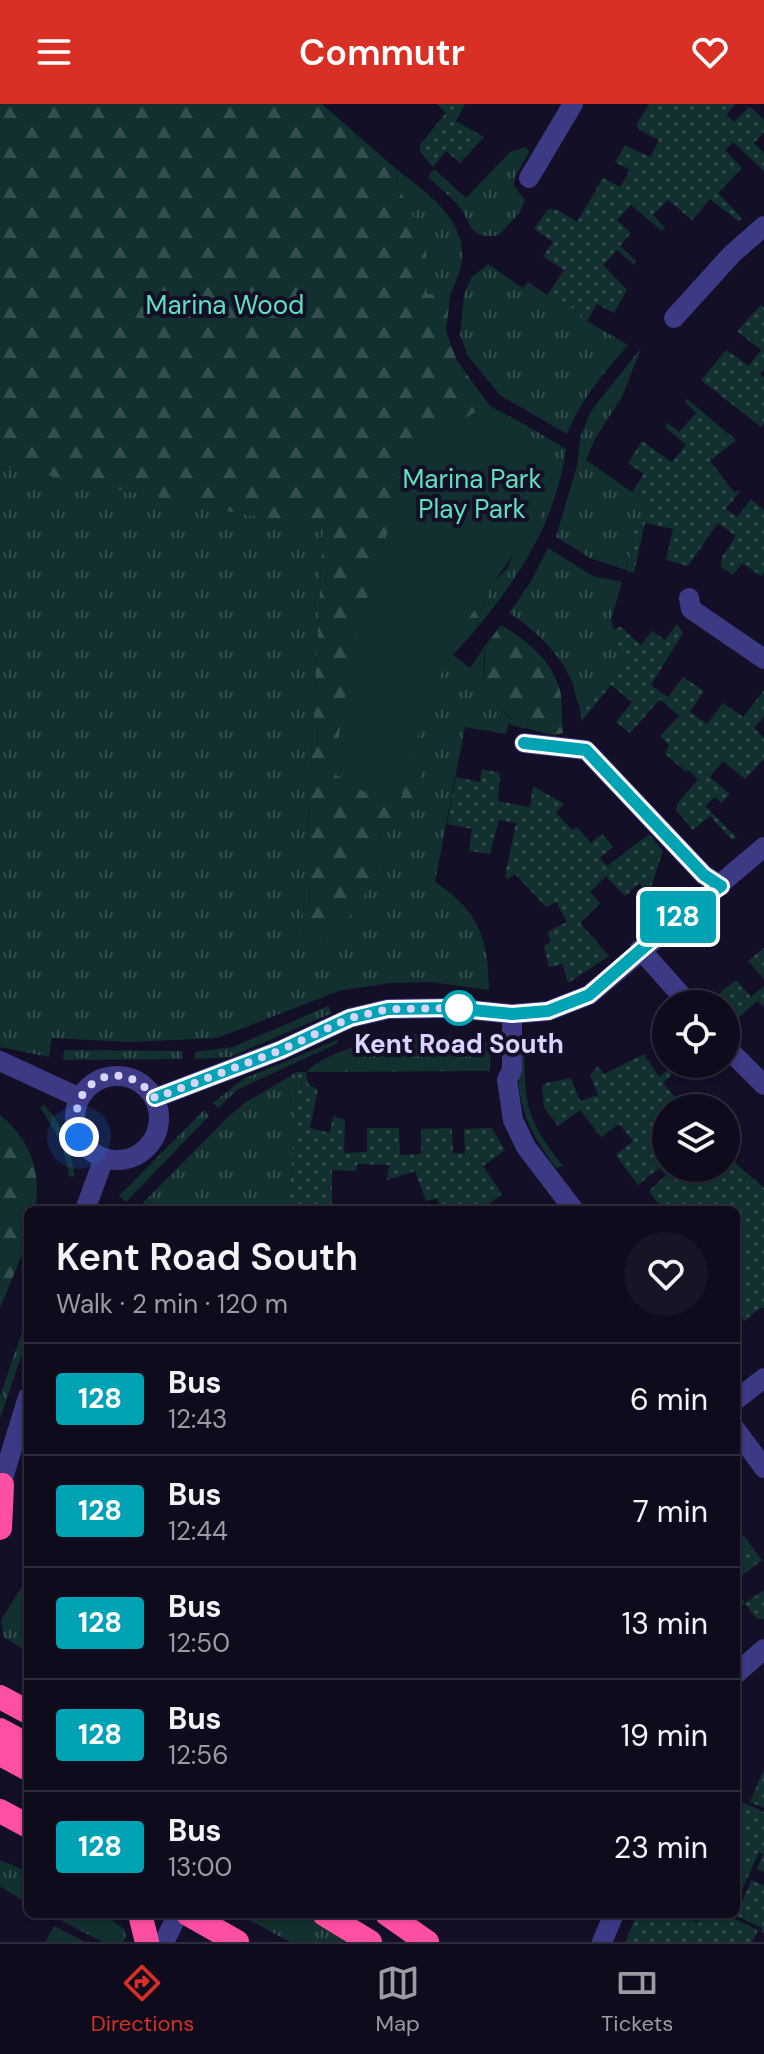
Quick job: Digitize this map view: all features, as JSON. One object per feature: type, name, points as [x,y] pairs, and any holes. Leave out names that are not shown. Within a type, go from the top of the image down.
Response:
[{"type":"highway","points":[[0,1487],[0,1528]]},
{"type":"highway","points":[[0,1697],[24,1710]]},
{"type":"highway","points":[[0,1730],[24,1743]]},
{"type":"highway","points":[[0,1754],[24,1767]]},
{"type":"highway","points":[[0,1811],[24,1824]]},
{"type":"highway","points":[[141,1918],[147,1942]]},
{"type":"highway","points":[[331,1918],[370,1942]]},
{"type":"highway","points":[[393,1918],[427,1942]]},
{"type":"highway","points":[[200,1924],[237,1942]]},
{"type":"street","points":[[529,178],[573,104]]},
{"type":"street","points":[[674,318],[732,254],[764,226]]},
{"type":"street","points":[[689,598],[691,609],[764,659]]},
{"type":"street","points":[[524,743],[586,750],[704,875],[721,886]]},
{"type":"street","points":[[155,1098],[281,1050],[350,1018],[388,1009],[452,1008],[512,1014],[548,1011],[589,995],[764,847]]},
{"type":"street","points":[[640,949],[677,990]]},
{"type":"street","points":[[512,1014],[512,1070],[507,1080],[513,1120],[526,1147],[571,1206]]},
{"type":"street","points":[[0,1061],[80,1098]]},
{"type":"street","points":[[740,1061],[764,1085]]},
{"type":"street","points":[[113,1075],[130,1077],[145,1085],[155,1098],[159,1114],[158,1131],[150,1145],[137,1156],[120,1160],[104,1158],[89,1150],[79,1137],[74,1121],[80,1098],[97,1079],[113,1075]]},
{"type":"street","points":[[86,1206],[104,1158]]},
{"type":"street","points":[[740,1397],[764,1378]]},
{"type":"street","points":[[0,1487],[24,1410]]},
{"type":"street","points":[[740,1435],[764,1468]]},
{"type":"street","points":[[740,1670],[764,1649]]},
{"type":"street","points":[[164,1942],[176,1918]]},
{"type":"street","points":[[602,1942],[612,1918]]},
{"type":"green space","name":"Marina Wood","points":[[0,104],[322,104],[395,168],[398,186],[426,244],[427,294],[450,296],[446,331],[457,361],[490,406],[529,427],[524,436],[550,463],[538,510],[491,584],[476,629],[453,655],[431,664],[415,740],[421,781],[400,820],[380,833],[376,869],[358,909],[319,944],[302,944],[323,530],[0,466]]},
{"type":"green space","points":[[437,104],[465,104],[456,121],[484,137],[460,163],[446,151],[433,167],[420,152],[420,145],[446,113]]},
{"type":"green space","points":[[649,104],[736,104],[726,115],[734,122],[749,107],[752,108],[764,120],[764,132],[754,143],[764,153],[764,171],[733,142],[725,150],[742,168],[718,193],[742,218],[738,221],[710,199],[692,220],[668,200],[653,215],[665,227],[662,231],[631,205],[617,220],[631,233],[620,246],[636,261],[634,265],[617,250],[603,265],[627,290],[614,313],[597,304],[587,321],[561,299],[557,302],[547,295],[564,270],[543,256],[553,242],[534,229],[548,209],[558,210],[577,222],[603,178],[620,187],[630,170],[615,162],[625,145],[650,157],[659,140],[639,130],[636,125]]},
{"type":"green space","points":[[526,147],[529,152],[515,177],[514,186],[525,200],[520,212],[499,235],[476,232],[457,204],[428,177],[434,169],[466,198],[510,152]]},
{"type":"green space","points":[[395,168],[441,207],[457,231],[462,260],[450,296],[427,295],[426,244],[398,186]]},
{"type":"green space","points":[[488,264],[523,288],[528,282],[557,302],[561,299],[587,321],[628,345],[586,398],[567,434],[500,395],[468,356],[460,335],[464,295],[471,278]]},
{"type":"green space","points":[[761,305],[764,308],[764,369],[760,374],[764,378],[764,423],[761,427],[701,380],[726,350],[749,366],[761,350],[737,331]]},
{"type":"green space","points":[[641,348],[622,397],[596,437],[586,460],[632,492],[650,500],[647,513],[635,526],[626,570],[590,558],[556,537],[577,466],[581,435],[591,411]]},
{"type":"green space","points":[[687,399],[736,440],[710,461],[734,492],[740,491],[726,509],[737,517],[751,499],[764,510],[764,572],[761,576],[742,563],[733,575],[721,567],[722,557],[736,536],[718,523],[688,566],[666,560],[673,529],[645,523],[634,573],[626,570],[635,526],[647,513],[650,500],[632,492],[644,474],[628,463],[642,441],[672,462],[686,445],[665,427],[668,423],[679,432],[696,413],[685,402]]},
{"type":"green space","name":"Marina Park Play Park","points":[[479,410],[549,450],[550,501],[462,628],[426,707],[401,799],[368,794],[333,773],[352,653],[374,573],[417,446]]},
{"type":"green space","points":[[529,427],[566,449],[561,475],[545,523],[522,567],[476,629],[491,584],[507,569],[512,556],[524,436]]},
{"type":"green space","points":[[0,466],[323,529],[302,944],[376,869],[380,833],[400,820],[431,664],[453,655],[470,668],[485,646],[483,670],[486,686],[494,701],[510,718],[506,734],[465,727],[435,882],[462,904],[478,928],[486,956],[489,990],[432,982],[390,983],[339,991],[217,1038],[130,1042],[52,1038],[49,1057],[0,1047]]},
{"type":"green space","points":[[548,548],[593,576],[622,582],[611,620],[622,661],[579,705],[560,660],[536,634],[509,613],[530,583]]},
{"type":"green space","points":[[677,624],[683,633],[651,685],[668,697],[683,677],[704,691],[690,712],[707,724],[723,703],[743,717],[764,690],[764,717],[754,728],[764,738],[764,759],[745,779],[723,761],[710,777],[730,794],[721,803],[715,797],[705,806],[737,838],[732,840],[710,816],[693,830],[676,810],[677,804],[698,779],[665,754],[669,745],[660,736],[679,716],[660,699],[630,733],[616,722],[632,702],[611,685],[582,721],[579,705],[622,661],[613,629],[621,627],[641,645],[652,631],[665,640]]},
{"type":"green space","points":[[501,625],[530,645],[553,673],[561,695],[563,733],[553,735],[508,724],[510,717],[487,696],[485,646]]},
{"type":"green space","points":[[482,769],[500,773],[498,801],[530,807],[533,786],[564,804],[556,813],[572,830],[577,827],[591,843],[602,834],[613,847],[600,858],[607,866],[649,834],[663,851],[647,891],[639,883],[625,896],[606,876],[590,892],[600,903],[580,923],[609,956],[568,983],[563,964],[549,967],[544,946],[551,941],[547,932],[567,922],[556,902],[546,907],[515,874],[508,879],[505,876],[516,823],[499,820],[490,854],[469,851],[472,829],[447,824],[456,777],[480,782]]},
{"type":"green space","points":[[764,948],[764,979],[748,961]]},
{"type":"green space","points":[[736,980],[751,997],[764,986],[764,1007],[757,1001],[740,1016],[740,990],[724,990]]},
{"type":"green space","points":[[328,1006],[332,1013],[230,1057],[195,1059],[195,1052],[233,1047]]},
{"type":"green space","points":[[420,1034],[484,1040],[491,1047],[490,1071],[306,1072],[344,1050]]},
{"type":"green space","points":[[337,1040],[338,1043],[237,1090],[218,1108],[213,1103],[243,1079]]},
{"type":"green space","points":[[519,1048],[525,1049],[525,1084],[530,1112],[542,1137],[563,1166],[556,1168],[524,1112],[519,1083]]},
{"type":"green space","points":[[64,1050],[182,1051],[182,1059],[63,1060]]},
{"type":"green space","points":[[644,1054],[652,1066],[652,1078],[668,1078],[663,1083],[672,1094],[652,1094],[652,1174],[638,1185],[616,1155],[633,1141],[619,1124],[601,1137],[580,1110],[558,1126],[544,1108],[542,1086],[546,1083],[571,1078],[580,1101],[598,1095],[590,1075],[598,1066],[604,1074]]},
{"type":"green space","points":[[297,1072],[289,1206],[140,1206],[226,1119],[243,1104]]},
{"type":"green space","points":[[297,1072],[306,1072],[308,1084],[318,1090],[310,1128],[330,1133],[333,1116],[345,1120],[344,1153],[367,1152],[367,1128],[399,1128],[400,1155],[421,1154],[421,1129],[452,1128],[453,1153],[465,1154],[464,1129],[492,1128],[505,1150],[483,1166],[502,1194],[486,1206],[440,1206],[437,1198],[426,1201],[415,1171],[387,1180],[389,1165],[357,1164],[356,1171],[332,1170],[332,1206],[289,1206]]},
{"type":"green space","points":[[44,1105],[65,1138],[75,1177],[69,1176],[59,1140],[40,1108]]},
{"type":"green space","points":[[204,1110],[209,1116],[126,1202],[119,1196]]},
{"type":"green space","points":[[0,1115],[26,1146],[35,1170],[37,1196],[36,1206],[24,1206],[24,1250],[0,1308]]},
{"type":"green space","points":[[740,1167],[764,1188],[764,1309],[762,1307],[744,1321],[740,1316],[740,1206],[660,1206],[649,1191],[659,1182],[740,1182]]},
{"type":"green space","points":[[24,1326],[24,1349],[0,1418],[0,1396]]},
{"type":"green space","points":[[740,1531],[762,1560],[740,1577]]},
{"type":"green space","points":[[24,1583],[24,1650],[4,1637],[1,1620]]},
{"type":"green space","points":[[764,1590],[764,1619],[757,1619],[745,1604],[742,1605],[740,1596],[745,1603]]},
{"type":"green space","points":[[764,1769],[764,1808],[750,1802]]},
{"type":"green space","points":[[742,1802],[764,1812],[764,1872],[757,1869],[763,1854],[759,1852],[740,1894]]},
{"type":"green space","points":[[0,1860],[24,1870],[24,1901],[0,1887]]},
{"type":"green space","points":[[752,1880],[764,1886],[764,1933],[761,1932],[762,1928],[740,1917],[740,1905]]},
{"type":"green space","points":[[56,1918],[109,1918],[124,1929],[126,1936],[123,1942],[103,1942]]},
{"type":"green space","points":[[245,1918],[308,1918],[351,1942],[290,1942]]},
{"type":"green space","points":[[635,1918],[688,1918],[697,1922],[698,1918],[732,1918],[758,1930],[752,1942],[625,1942]]},
{"type":"green space","points":[[54,1926],[85,1942],[45,1942]]},
{"type":"bus line","name":"128","points":[[155,1098],[281,1050],[350,1018],[388,1009],[452,1008],[512,1014],[548,1011],[589,995],[688,909],[721,886],[704,875],[586,750],[524,743]]},
{"type":"place","name":"Kent Road South","points":[[459,1008]]},
{"type":"route","points":[[79,1137],[74,1121],[80,1098],[97,1079],[113,1075],[130,1077],[145,1085],[155,1098],[281,1050],[350,1018],[388,1009],[459,1008]]}]
